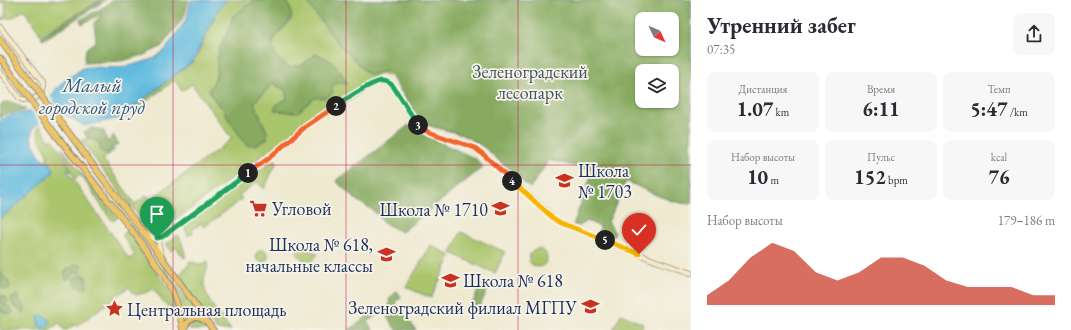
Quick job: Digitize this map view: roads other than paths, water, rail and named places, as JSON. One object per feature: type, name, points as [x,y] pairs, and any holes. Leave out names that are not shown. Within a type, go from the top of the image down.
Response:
[{"type":"main road","points":[[0,40],[163,259],[213,330]]},
{"type":"main road","points":[[0,58],[57,136],[148,252],[175,296],[184,330]]},
{"type":"main road","points":[[184,330],[189,320],[194,317],[201,318],[209,324]]},
{"type":"street","points":[[0,28],[43,83],[42,90],[37,98],[30,101],[20,99],[0,72]]},
{"type":"street","points":[[163,259],[159,249],[159,242],[162,237],[269,158],[298,132],[312,122],[372,84],[384,81],[393,86],[414,120],[421,128],[475,148],[553,218],[561,223],[656,261],[691,273]]},
{"type":"street","points":[[140,229],[151,237],[162,237]]},
{"type":"water","name":"Малый городской пруд","points":[[191,0],[227,0],[217,11],[193,61],[119,118],[84,126],[62,112],[54,112],[34,127],[31,135],[32,141],[42,159],[47,160],[54,169],[53,173],[0,219],[0,121],[11,115],[28,112],[51,97],[63,82],[83,68],[118,68],[155,58],[165,50],[187,18]]},
{"type":"water","points":[[41,315],[49,319],[49,322],[50,321],[50,323],[43,329],[39,326],[38,317]]},
{"type":"place","name":"Школа № 1703","points":[[565,180]]},
{"type":"place","name":"Угловой","points":[[259,208]]},
{"type":"place","name":"Школа № 1710","points":[[501,209]]},
{"type":"place","name":"Школа № 618, начальные классы","points":[[386,254]]},
{"type":"place","name":"Школа № 618","points":[[450,280]]},
{"type":"place","name":"Зеленоградский филиал МГПУ","points":[[590,307]]},
{"type":"place","name":"Центральная площадь","points":[[114,309]]},
{"type":"park label","name":"Зеленоградский лесопарк","points":[[530,81]]}]
